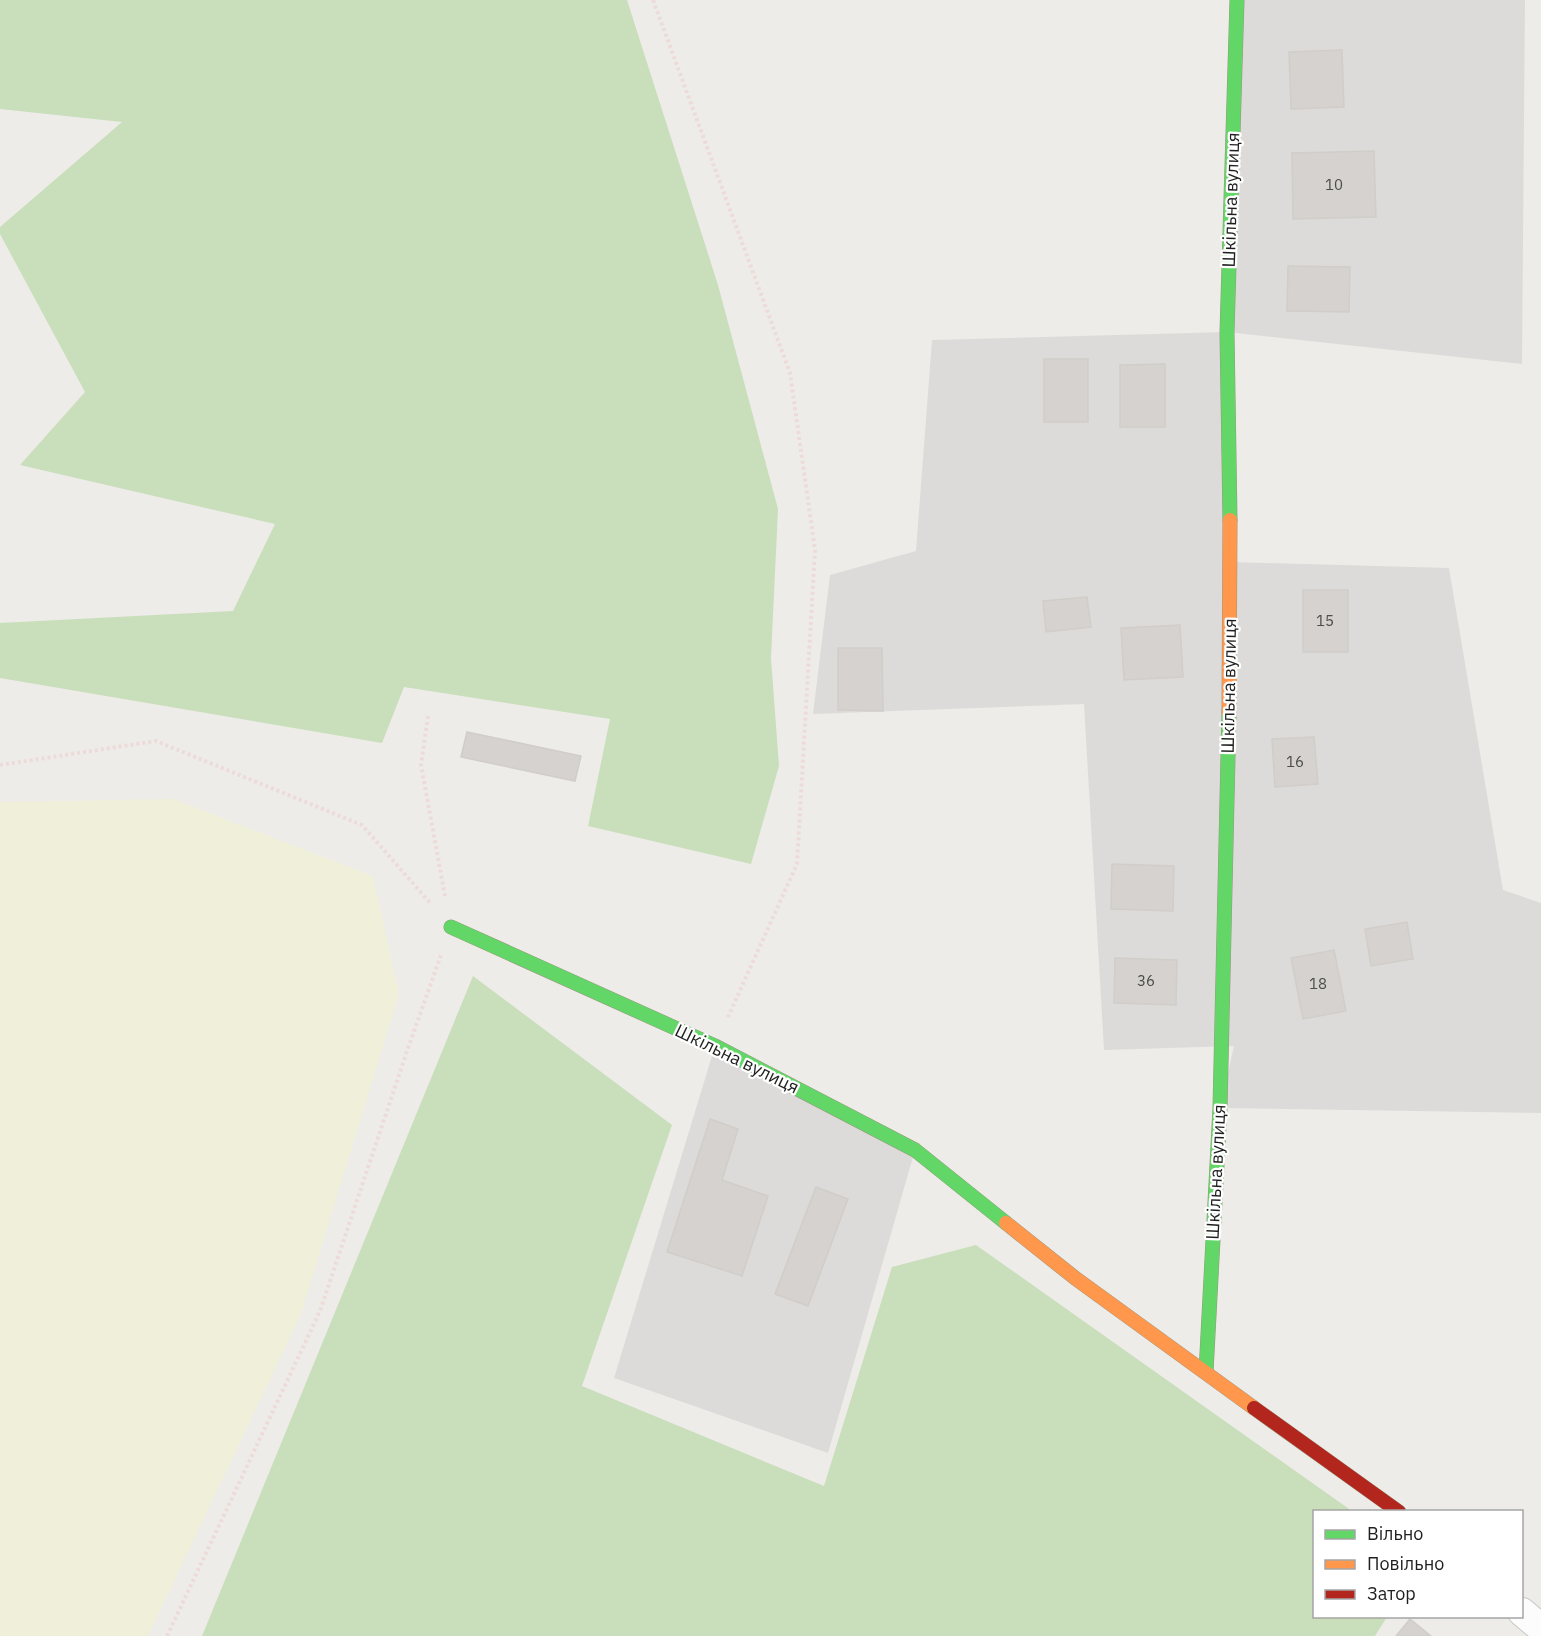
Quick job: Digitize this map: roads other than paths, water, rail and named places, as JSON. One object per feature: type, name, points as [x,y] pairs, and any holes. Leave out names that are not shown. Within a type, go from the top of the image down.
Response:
[{"type":"street","name":"Шкільна вулиця","points":[[1206,1372],[1220,1108],[1231,562],[1227,332],[1237,0]]},
{"type":"street","name":"Шкільна вулиця","points":[[451,927],[715,1046],[915,1150],[1075,1278],[1396,1510]]},
{"type":"street","points":[[1523,1614],[1541,1628]]}]
